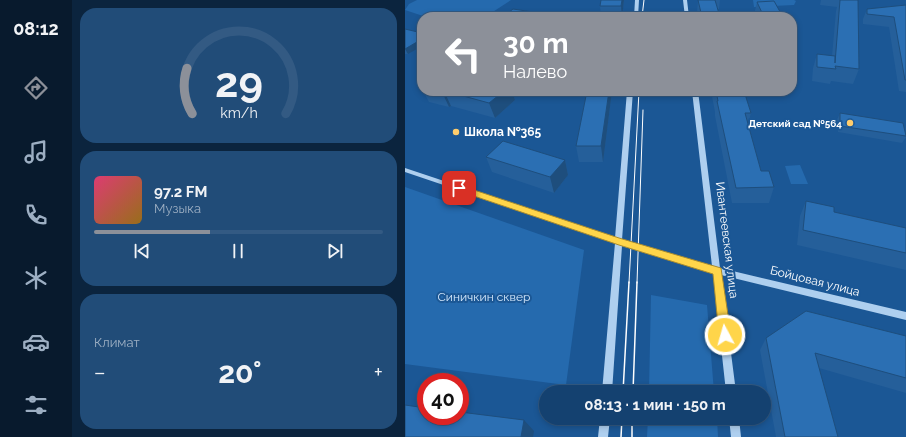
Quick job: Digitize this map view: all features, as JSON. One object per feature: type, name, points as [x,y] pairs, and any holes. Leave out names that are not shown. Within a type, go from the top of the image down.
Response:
[{"type":"street","points":[[636,12],[637,0]]},
{"type":"street","points":[[685,0],[686,12]]},
{"type":"street","points":[[608,385],[630,96]]},
{"type":"street","name":"Ивантеевская улица","points":[[696,96],[718,271],[730,385]]},
{"type":"street","name":"Бойцовая улица","points":[[405,170],[619,242],[718,271],[906,316]]},
{"type":"street","points":[[603,437],[604,425]]},
{"type":"street","points":[[735,425],[736,437]]},
{"type":"green space","points":[[417,0],[511,0],[493,12],[417,12],[417,14],[405,10],[409,4]]},
{"type":"green space","points":[[753,0],[796,1],[794,5],[754,7]]},
{"type":"green space","points":[[800,165],[808,184],[791,184],[785,166]]},
{"type":"green space","name":"Синичкин сквер","points":[[405,187],[584,250],[566,385],[405,364]]},
{"type":"green space","points":[[651,295],[707,305],[713,385],[649,385]]},
{"type":"green space","points":[[648,425],[717,425],[718,437],[647,437]]},
{"type":"building","points":[[601,0],[622,0],[621,6],[600,6]]},
{"type":"building","points":[[698,0],[715,0],[719,12],[701,12]]},
{"type":"building","points":[[840,0],[858,0],[859,69],[835,66],[836,69],[817,67],[817,54],[835,56],[835,63]]},
{"type":"building","points":[[774,1],[780,12],[762,12],[757,2]]},
{"type":"building","points":[[906,5],[905,80],[894,17],[867,14],[867,9]]},
{"type":"building","points":[[513,9],[533,12],[509,12]]},
{"type":"building","points":[[405,29],[417,32],[417,42],[405,49]]},
{"type":"building","points":[[463,96],[498,96],[489,103]]},
{"type":"building","points":[[586,96],[608,96],[601,146],[576,146]]},
{"type":"building","points":[[717,96],[746,96],[751,113],[745,113],[761,171],[769,171],[774,187],[736,188]]},
{"type":"building","points":[[840,113],[903,123],[906,136],[840,126]]},
{"type":"building","points":[[503,141],[565,160],[550,177],[486,157]]},
{"type":"building","points":[[806,201],[834,207],[834,212],[906,228],[906,253],[803,230]]},
{"type":"building","points":[[806,311],[906,336],[906,378],[815,353],[838,437],[785,437],[766,338]]},
{"type":"building","points":[[405,405],[417,407],[417,425],[469,425],[469,413],[524,420],[521,437],[405,437]]},
{"type":"tram line","points":[[643,12],[644,0]]},
{"type":"tram line","points":[[629,283],[639,96]]},
{"type":"tram line","points":[[637,283],[643,110]]},
{"type":"tram line","points":[[623,385],[629,282]]},
{"type":"tram line","points":[[633,385],[637,282]]},
{"type":"tram line","points":[[621,437],[622,425]]},
{"type":"tram line","points":[[632,425],[632,437]]},
{"type":"place","name":"Детский сад №564","points":[[850,123]]},
{"type":"place","name":"Школа №365","points":[[456,132]]},
{"type":"route","points":[[459,188],[619,242],[718,271],[725,335]]}]
